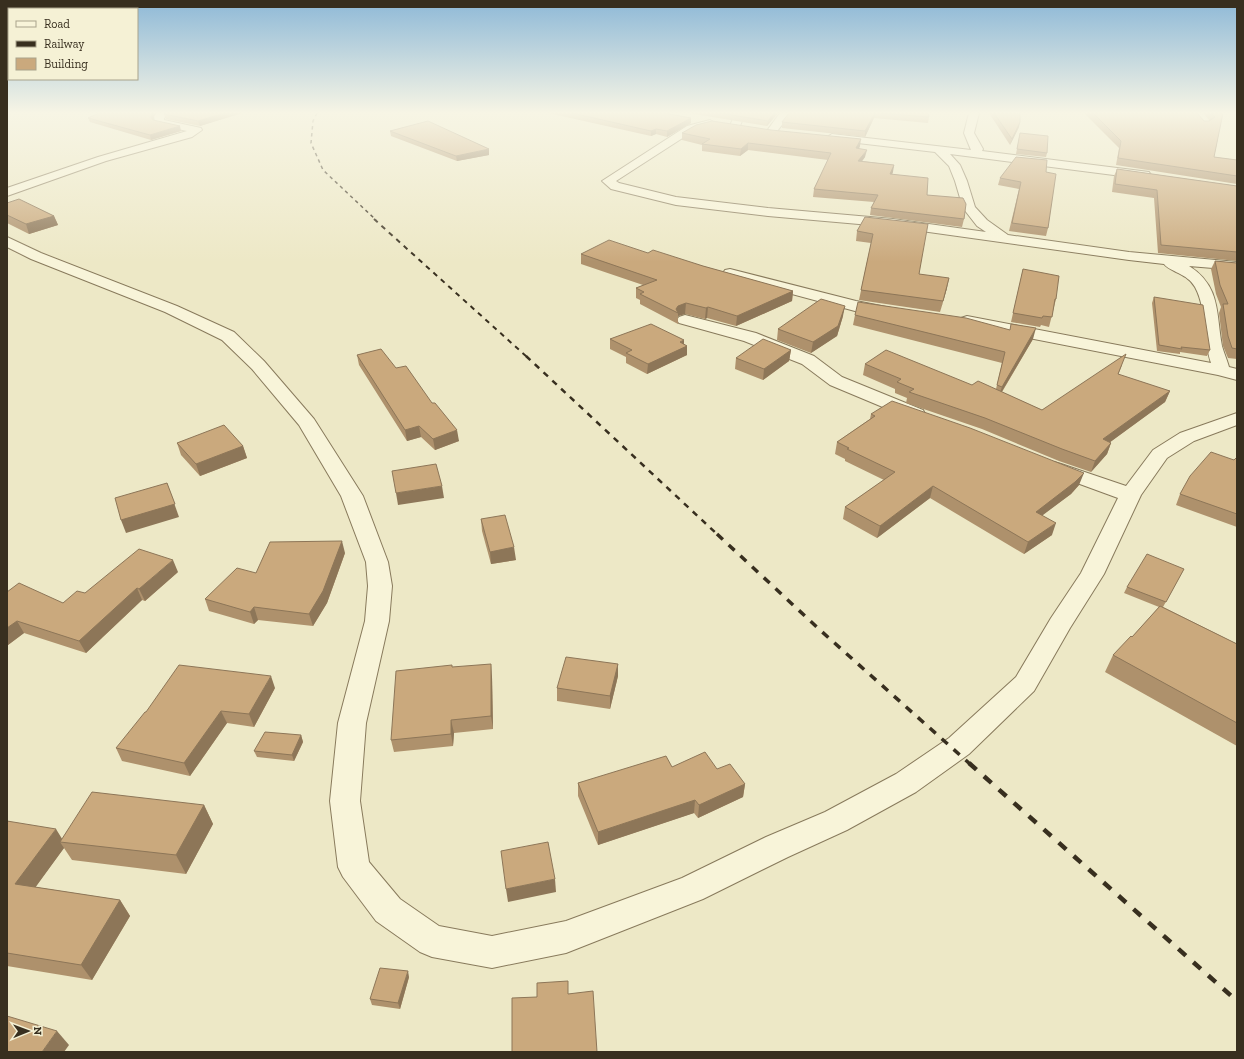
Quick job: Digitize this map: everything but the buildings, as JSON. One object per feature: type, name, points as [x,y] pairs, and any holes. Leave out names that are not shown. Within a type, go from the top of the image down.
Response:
[{"type":"street","points":[[7,192],[92,162]]},
{"type":"street","points":[[637,162],[608,181],[615,186],[676,201],[768,212],[893,223],[1161,259],[1237,266]]},
{"type":"street","points":[[951,162],[961,181],[969,208],[982,223],[1004,238]]},
{"type":"street","points":[[1043,162],[1152,176]]},
{"type":"street","points":[[7,242],[36,256],[171,309],[228,336],[258,365],[308,423],[352,496],[377,562],[380,586],[376,621],[352,723],[345,801],[354,867],[388,910],[432,941],[492,952],[566,937],[692,889],[776,847],[836,821],[906,783],[959,746],[1025,684],[1060,624],[1092,574],[1130,495],[1160,454],[1187,437],[1237,419]]},
{"type":"street","points":[[1161,259],[1180,266],[1194,274],[1205,289],[1211,314],[1214,346],[1229,372]]},
{"type":"street","points":[[730,273],[855,306],[899,312]]},
{"type":"street","points":[[953,319],[1229,372]]},
{"type":"street","points":[[685,320],[750,337],[808,360],[836,381],[893,406],[930,419]]},
{"type":"street","points":[[1037,461],[1130,495]]},
{"type":"railway","points":[[320,162],[323,170],[376,220]]},
{"type":"railway","points":[[374,219],[527,357]]},
{"type":"railway","points":[[526,356],[718,535]]},
{"type":"railway","points":[[717,534],[820,630],[970,764]]},
{"type":"railway","points":[[969,763],[1237,1001]]}]
